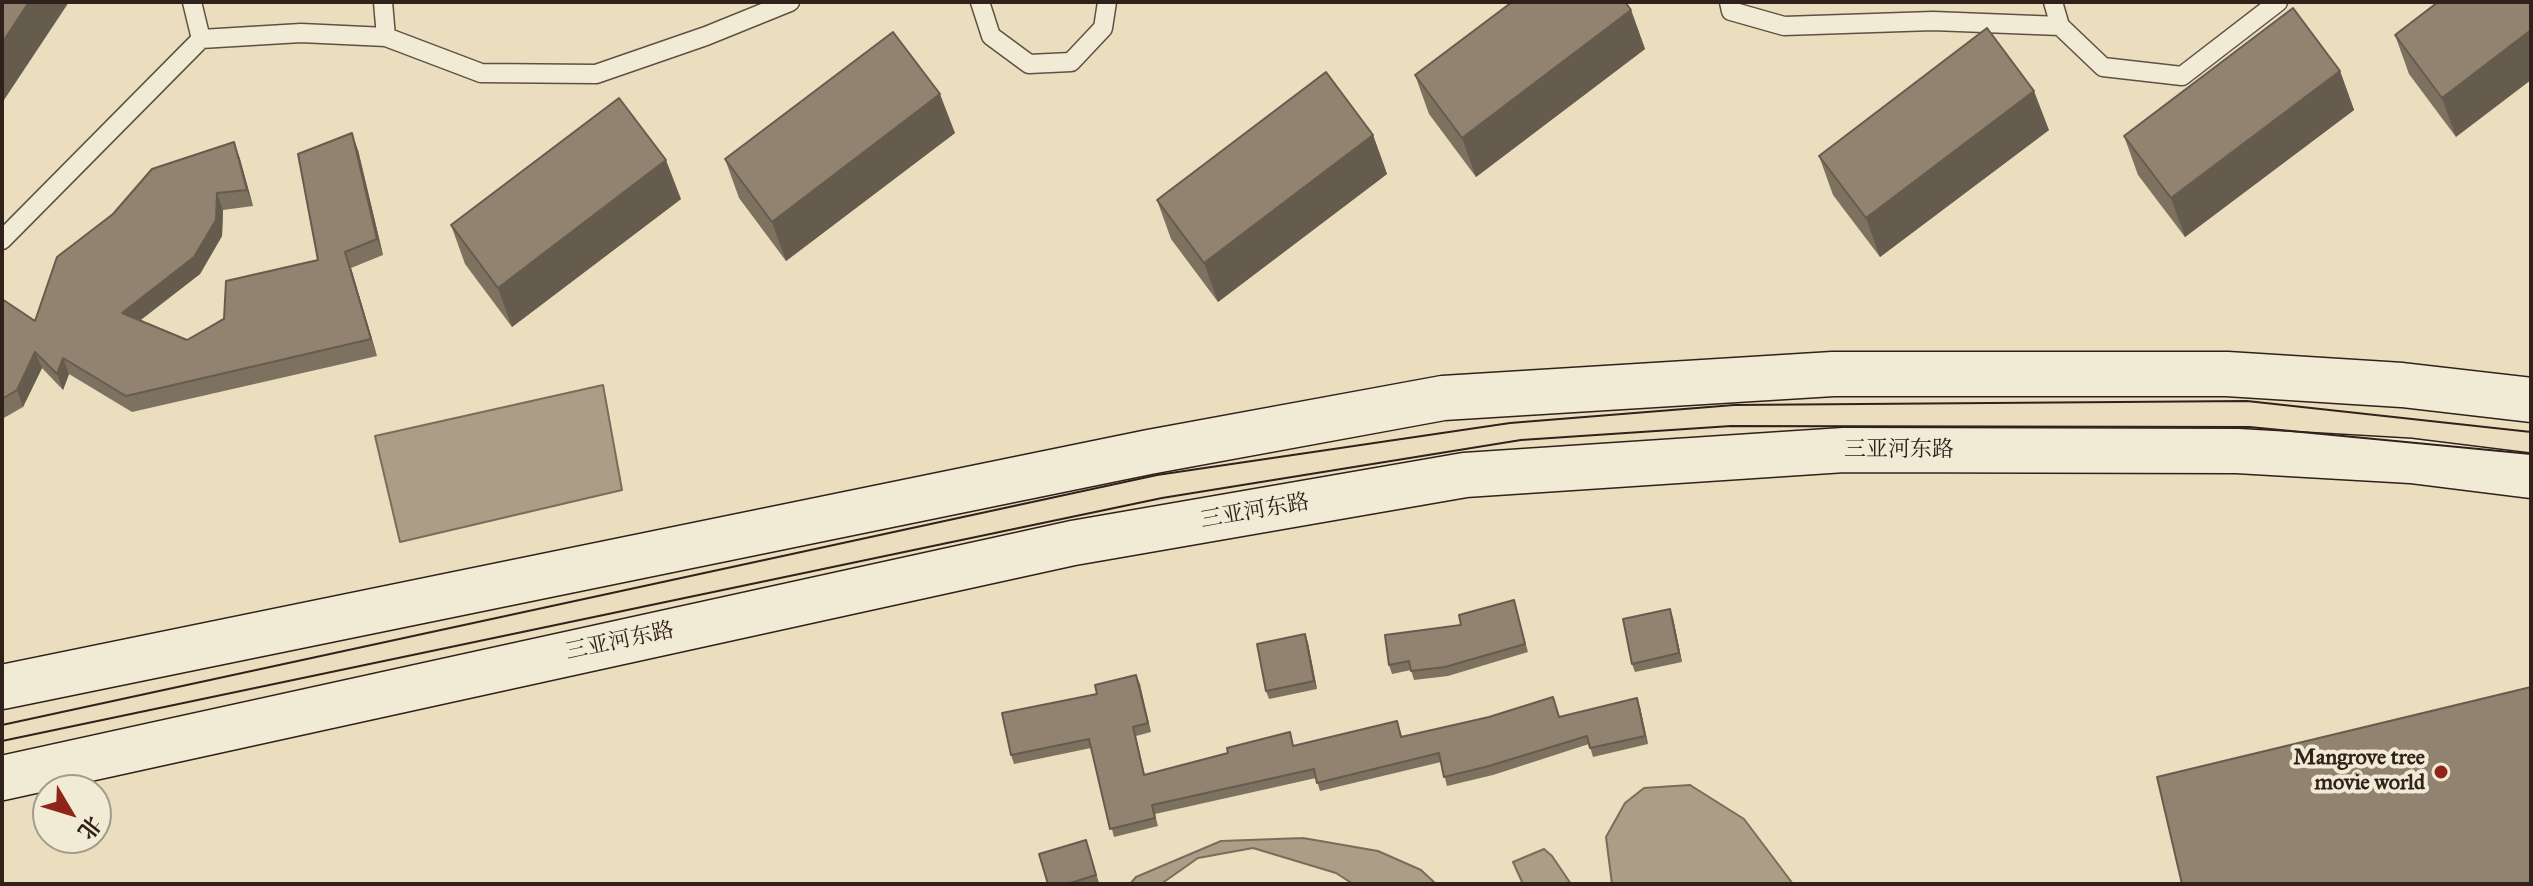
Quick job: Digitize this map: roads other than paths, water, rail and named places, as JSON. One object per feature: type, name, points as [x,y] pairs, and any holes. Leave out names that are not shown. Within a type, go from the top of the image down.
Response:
[{"type":"main road","points":[[2,687],[1149,452],[1443,398],[1833,374],[2227,374],[2402,385],[2531,400]]},
{"type":"main road","name":"三亚河东路","points":[[2,778],[1073,543],[1465,475],[1844,450],[2237,451],[2411,461],[2531,476]]},
{"type":"lane","points":[[192,2],[201,39]]},
{"type":"lane","points":[[383,2],[386,37]]},
{"type":"lane","points":[[2,240],[201,39],[301,33],[386,37],[481,73],[596,74],[706,36],[790,2]]},
{"type":"lane","points":[[980,2],[991,36],[1029,64],[1071,62],[1103,28],[1107,2]]},
{"type":"lane","points":[[1729,2],[1731,11],[1784,26],[1933,21],[2060,26]]},
{"type":"lane","points":[[2053,2],[2060,26],[2103,67],[2182,76],[2278,2]]},
{"type":"tram line","points":[[2,725],[1157,475],[1510,423],[1734,405],[2247,401],[2531,432]]},
{"type":"tram line","points":[[2,741],[1162,498],[1521,440],[1731,426],[2249,427],[2531,454]]},
{"type":"place","name":"Mangrove tree movie world","points":[[2441,772]]}]
